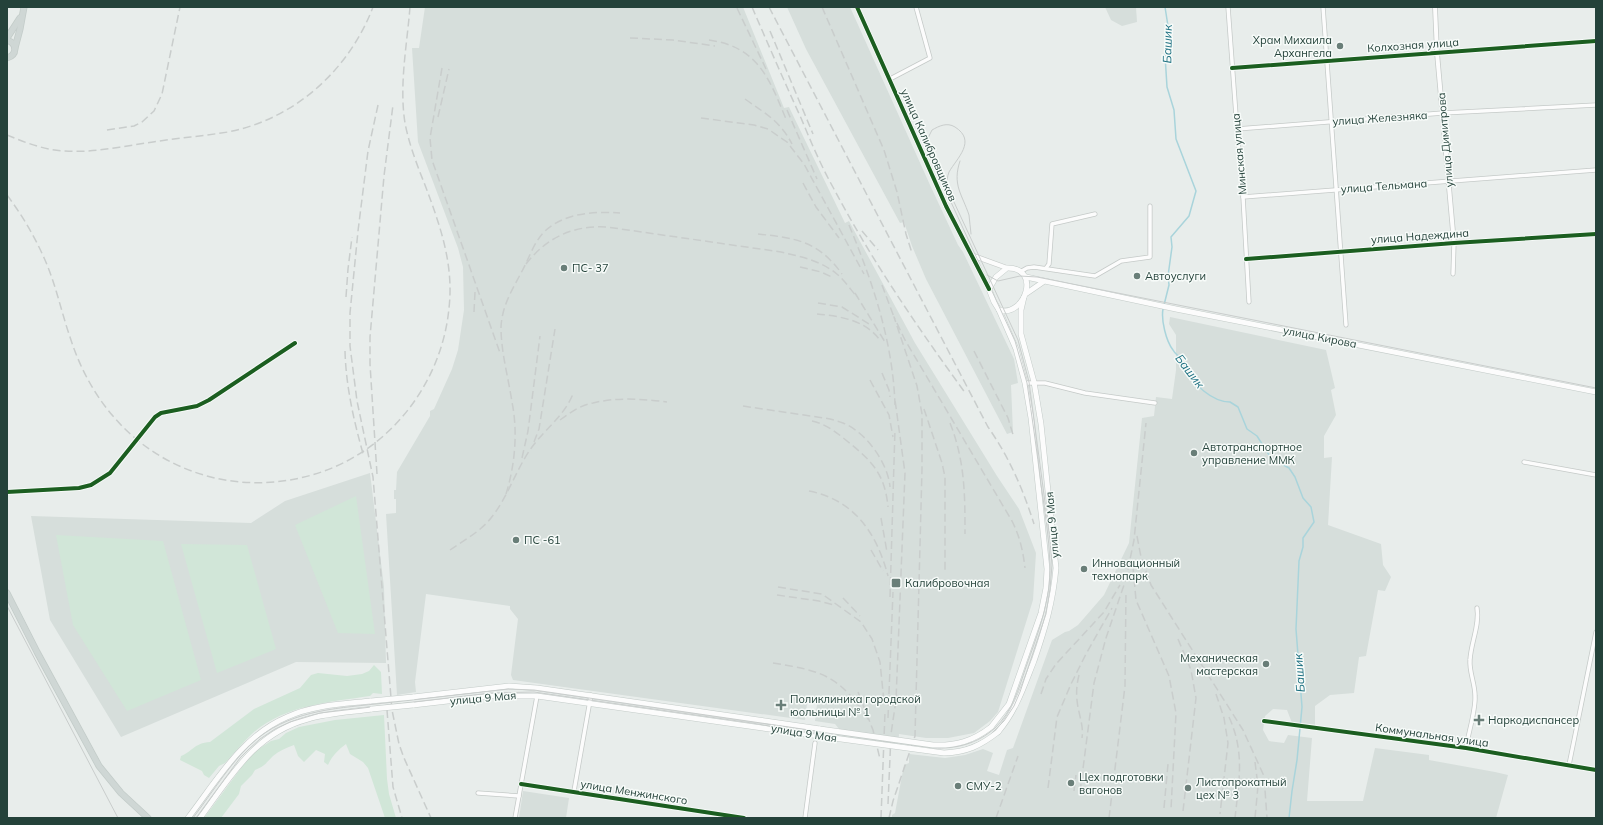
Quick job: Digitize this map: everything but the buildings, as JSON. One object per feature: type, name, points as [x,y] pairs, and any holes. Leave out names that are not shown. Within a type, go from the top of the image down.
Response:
[{"type":"main road","points":[[7,59],[12,56],[15,48],[24,7]]},
{"type":"main road","points":[[15,48],[7,39],[22,16]]},
{"type":"main road","points":[[1007,268],[994,279],[990,289],[998,310],[1004,311],[1011,309],[1043,282]]},
{"type":"main road","name":"улица Кирова","points":[[1007,268],[1016,269],[1026,277],[1043,282],[1596,392]]},
{"type":"main road","points":[[1026,277],[1026,295]]},
{"type":"main road","name":"улица 9 Мая","points":[[200,818],[243,760],[262,742],[276,732],[292,724],[308,719],[372,709],[491,696],[537,696],[590,702],[944,753],[958,752],[980,745],[998,732],[1016,707],[1023,692],[1049,614],[1054,589],[1056,568],[1055,548],[1041,424],[1034,382],[1021,334],[1021,318],[1026,295]]},
{"type":"main road","name":"улица 9 Мая","points":[[188,818],[245,745],[272,724],[288,716],[306,710],[371,701],[509,686],[555,689],[934,745],[968,741],[991,727],[1009,704],[1041,613],[1046,588],[1046,556],[1031,418],[1016,349],[998,310]]},
{"type":"main road","points":[[7,593],[36,652],[92,754],[104,773],[121,793],[148,818]]},
{"type":"street","name":"улица Калибровщиков","points":[[857,7],[946,206],[990,289]]},
{"type":"street","points":[[890,79],[930,58],[916,7]]},
{"type":"street","name":"Минская улица","points":[[1228,7],[1236,129],[1243,197],[1249,302]]},
{"type":"street","points":[[1323,7],[1330,122],[1346,325]]},
{"type":"street","name":"улица Димитрова","points":[[1435,7],[1437,53],[1454,242],[1453,274]]},
{"type":"street","name":"Колхозная улица","points":[[1232,68],[1596,41]]},
{"type":"street","name":"улица Железняка","points":[[1236,129],[1443,113],[1596,105]]},
{"type":"street","name":"улица Тельмана","points":[[1243,197],[1596,170]]},
{"type":"street","points":[[1020,272],[1027,268],[1034,267],[1095,276],[1121,261],[1150,257],[1150,206]]},
{"type":"street","points":[[1046,268],[1049,264],[1052,224],[1095,214]]},
{"type":"street","name":"улица Надеждина","points":[[1246,259],[1454,242],[1596,234]]},
{"type":"street","points":[[973,256],[1007,268]]},
{"type":"street","points":[[7,492],[80,488],[101,480],[110,473],[155,417],[160,413],[197,406],[209,400],[295,343]]},
{"type":"street","points":[[1024,383],[1034,382],[1056,385],[1085,393],[1155,403]]},
{"type":"street","points":[[1524,462],[1596,475]]},
{"type":"street","points":[[1466,748],[1476,698],[1474,682],[1470,669],[1470,658],[1478,615],[1477,608]]},
{"type":"street","points":[[1569,765],[1595,645],[1596,632]]},
{"type":"street","points":[[574,791],[591,695]]},
{"type":"street","points":[[514,818],[522,784],[537,696]]},
{"type":"street","name":"Коммунальная улица","points":[[1264,722],[1466,748],[1596,770]]},
{"type":"street","points":[[805,818],[815,743]]},
{"type":"street","name":"улица Менжинского","points":[[522,784],[744,818]]},
{"type":"street","points":[[478,793],[519,796]]},
{"type":"shaded area","points":[[425,7],[743,7],[784,108],[789,107],[845,223],[849,221],[915,343],[1019,509],[1036,553],[1033,600],[998,712],[990,721],[974,733],[948,738],[926,738],[899,734],[898,749],[835,736],[840,730],[835,724],[815,721],[818,697],[808,696],[805,720],[513,680],[511,675],[518,619],[510,609],[510,606],[426,594],[415,682],[416,692],[397,695],[386,514],[396,513],[396,499],[394,499],[394,490],[396,490],[397,472],[430,416],[430,411],[434,409],[452,369],[458,350],[464,310],[463,267],[458,248],[418,142],[412,48],[419,48]]},
{"type":"shaded area","points":[[787,7],[850,7],[930,185],[1014,359],[1018,383],[1011,385],[1013,432],[1007,434],[926,279],[904,222],[900,223],[806,49]]},
{"type":"shaded area","points":[[1105,7],[1136,7],[1137,22],[1122,26],[1111,20]]},
{"type":"shaded area","points":[[1170,317],[1326,350],[1335,388],[1331,390],[1336,415],[1324,436],[1324,458],[1332,457],[1328,525],[1381,544],[1383,565],[1391,577],[1385,591],[1378,590],[1366,656],[1359,657],[1354,693],[1330,695],[1315,706],[1315,725],[1292,723],[1287,710],[1273,709],[1265,716],[1263,730],[1269,741],[1284,743],[1288,735],[1312,738],[1307,801],[1363,801],[1375,748],[1429,755],[1429,760],[1508,775],[1496,818],[892,818],[892,815],[895,813],[904,765],[909,763],[909,754],[945,758],[965,755],[983,749],[993,753],[987,771],[999,775],[1007,750],[1013,748],[1052,640],[1078,625],[1104,595],[1129,543],[1142,418],[1154,416],[1156,397],[1172,399],[1176,370],[1176,335],[1169,324]]},
{"type":"shaded area","points":[[370,473],[384,587],[386,663],[296,662],[121,737],[50,620],[31,516],[251,523],[285,501]]},
{"type":"shaded area","points":[[523,791],[569,798],[566,818],[519,818]]},
{"type":"green space","points":[[356,496],[375,634],[338,633],[295,525]]},
{"type":"green space","points":[[56,535],[163,541],[201,680],[127,711],[73,625]]},
{"type":"green space","points":[[181,544],[247,545],[276,649],[217,673]]},
{"type":"green space","points":[[374,665],[381,672],[382,694],[373,693],[370,696],[309,706],[280,716],[254,732],[225,763],[219,766],[209,778],[204,775],[202,771],[180,760],[181,756],[200,744],[210,742],[254,709],[300,688],[311,675],[318,673],[347,676],[362,674],[369,671]]},
{"type":"green space","points":[[384,715],[387,779],[389,794],[396,818],[385,818],[368,768],[363,762],[350,754],[346,744],[336,753],[328,765],[324,762],[325,754],[316,750],[304,762],[298,756],[294,745],[283,750],[273,756],[263,766],[255,770],[241,786],[239,794],[221,818],[204,818],[244,764],[257,750],[271,741],[279,739],[286,733],[299,727],[335,720]]},
{"type":"waterway","name":"Башик","points":[[1164,305],[1169,285],[1168,276],[1172,247],[1171,237],[1189,216],[1196,191],[1176,139],[1174,110],[1167,87],[1165,55],[1168,26],[1165,7]]},
{"type":"waterway","name":"Башик","points":[[1163,309],[1163,324],[1166,336],[1170,346],[1181,359],[1188,374],[1198,386],[1216,399],[1230,402],[1238,407],[1247,429],[1257,436],[1271,458],[1289,468],[1295,477],[1303,498],[1311,507],[1314,522],[1303,538],[1303,547],[1299,561],[1296,629],[1302,707],[1289,818]]},
{"type":"tram line","points":[[193,818],[240,755],[258,738],[272,728],[303,716],[352,706],[508,689],[534,690],[933,748],[950,748],[974,742],[995,728],[1006,715],[1021,683],[1043,616],[1050,577],[1050,564],[1048,534],[1027,383],[1015,341],[927,150],[926,142],[932,130],[943,125],[949,125],[955,127],[961,132],[965,144],[963,150],[949,172],[947,187],[1018,340],[1029,382],[1052,565],[1046,614],[1020,692],[1014,706],[1004,721],[987,738],[957,750],[944,751],[921,749],[534,692],[491,693],[320,713],[290,722],[275,729],[260,739],[240,758],[196,818]]},
{"type":"tram line","points":[[960,161],[957,183],[969,215],[971,234]]},
{"type":"tram line","points":[[987,275],[998,281],[1020,276],[1037,277],[1596,388]]},
{"type":"tram line","points":[[7,606],[118,818]]},
{"type":"railway","points":[[107,130],[134,126],[142,122],[154,111],[162,94],[180,7]]},
{"type":"railway","points":[[7,135],[43,148],[65,151],[87,151],[228,132],[252,125],[276,116],[317,88],[334,71],[350,51],[363,30],[373,7]]},
{"type":"railway","points":[[7,195],[28,226],[45,260],[70,337],[92,386],[106,408],[123,427],[143,444],[165,459],[189,470],[231,481],[248,483],[282,481],[316,474],[332,468],[368,448],[403,416],[429,377],[439,355],[445,332],[450,292],[448,260],[441,230],[409,139],[403,109],[404,65],[410,7]]},
{"type":"railway","points":[[752,7],[820,163],[829,180],[864,242],[896,294],[966,394]]},
{"type":"railway","points":[[769,7],[988,427],[996,438],[1009,462],[1025,498],[1034,524]]},
{"type":"railway","points":[[822,7],[884,150],[897,192],[906,234],[912,253]]},
{"type":"railway","points":[[737,8],[766,69]]},
{"type":"railway","points":[[770,31],[813,134]]},
{"type":"railway","points":[[630,38],[673,40],[715,46]]},
{"type":"railway","points":[[709,40],[726,44],[739,50],[750,57],[760,67],[774,90],[786,119]]},
{"type":"railway","points":[[442,68],[430,138],[432,160],[500,353]]},
{"type":"railway","points":[[438,117],[449,69]]},
{"type":"railway","points":[[745,99],[766,114],[783,129],[792,144]]},
{"type":"railway","points":[[378,105],[368,151],[358,231],[350,313],[350,346],[357,401],[373,477],[392,710],[399,744],[404,758],[431,818]]},
{"type":"railway","points":[[377,474],[370,364],[370,337],[384,176],[393,105]]},
{"type":"railway","points":[[787,110],[817,179]]},
{"type":"railway","points":[[701,118],[754,125],[768,129],[787,142],[804,164],[864,274]]},
{"type":"railway","points":[[803,183],[816,207],[839,238]]},
{"type":"railway","points":[[506,494],[512,472],[515,448],[514,413],[501,336],[503,312],[508,298],[536,242],[551,226],[569,217],[589,213],[620,213]]},
{"type":"railway","points":[[849,225],[874,291],[886,336],[895,405]]},
{"type":"railway","points":[[526,264],[543,247],[562,235],[583,228],[607,227],[781,252],[804,258],[832,270],[843,280],[857,297]]},
{"type":"railway","points":[[862,231],[878,250]]},
{"type":"railway","points":[[758,234],[784,237],[805,243],[824,254],[842,274]]},
{"type":"railway","points":[[346,297],[352,237]]},
{"type":"railway","points":[[800,267],[821,272],[834,278]]},
{"type":"railway","points":[[882,285],[894,317]]},
{"type":"railway","points":[[474,312],[475,292]]},
{"type":"railway","points":[[855,293],[885,342]]},
{"type":"railway","points":[[818,303],[842,307],[869,324]]},
{"type":"railway","points":[[817,314],[834,316],[859,323],[866,327],[879,339]]},
{"type":"railway","points":[[889,818],[893,801],[915,736],[922,469],[922,414],[917,386],[894,317],[905,340],[1012,521],[1021,544],[1025,568]]},
{"type":"railway","points":[[534,442],[539,429],[555,329]]},
{"type":"railway","points":[[522,458],[528,431],[540,336]]},
{"type":"railway","points":[[345,351],[351,404],[364,457]]},
{"type":"railway","points":[[974,351],[1008,418],[1014,438]]},
{"type":"railway","points":[[882,373],[889,390],[890,397]]},
{"type":"railway","points":[[870,380],[889,415],[893,437]]},
{"type":"railway","points":[[450,550],[477,532],[491,518],[497,510],[526,456],[537,440],[565,409],[573,394]]},
{"type":"railway","points":[[560,420],[579,407],[602,401],[630,399],[667,402]]},
{"type":"railway","points":[[888,804],[891,734],[896,700],[905,473],[895,400]]},
{"type":"railway","points":[[743,406],[828,419],[852,427],[860,433],[874,449],[885,468],[890,487]]},
{"type":"railway","points":[[924,409],[942,463],[945,477],[945,573]]},
{"type":"railway","points":[[812,421],[826,426],[864,455],[876,469],[880,477],[884,486],[888,507]]},
{"type":"railway","points":[[950,423],[959,451],[963,478],[965,534]]},
{"type":"railway","points":[[1080,792],[1094,683],[1106,638],[1126,579],[1134,540],[1146,423]]},
{"type":"railway","points":[[890,597],[895,429]]},
{"type":"railway","points":[[809,491],[839,502],[862,521],[877,546],[888,576]]},
{"type":"railway","points":[[881,518],[887,552]]},
{"type":"railway","points":[[1137,536],[1141,557],[1151,585],[1243,730],[1264,776],[1267,818]]},
{"type":"railway","points":[[871,550],[883,571]]},
{"type":"railway","points":[[1133,567],[1136,600],[1169,676],[1176,713],[1171,809]]},
{"type":"railway","points":[[1041,694],[1046,679],[1056,664],[1104,612],[1120,585]]},
{"type":"railway","points":[[778,587],[822,594],[861,622],[872,639],[880,662],[884,702]]},
{"type":"railway","points":[[1109,818],[1125,686],[1126,591]]},
{"type":"railway","points":[[888,718],[893,592]]},
{"type":"railway","points":[[777,595],[819,601],[834,605]]},
{"type":"railway","points":[[843,598],[860,616]]},
{"type":"railway","points":[[1048,788],[1057,717],[1086,654],[1112,608]]},
{"type":"railway","points":[[1178,639],[1191,670],[1196,698],[1183,811]]},
{"type":"railway","points":[[773,663],[805,669],[829,678],[840,685],[849,694],[870,722]]},
{"type":"railway","points":[[1079,675],[1077,697],[1082,728],[1082,738]]},
{"type":"railway","points":[[858,692],[873,730],[880,759]]},
{"type":"railway","points":[[1216,694],[1224,718],[1228,743],[1220,814]]},
{"type":"railway","points":[[387,710],[393,787],[402,818]]},
{"type":"railway","points":[[881,818],[885,712]]},
{"type":"railway","points":[[1229,717],[1237,742],[1240,767],[1235,818]]},
{"type":"railway","points":[[996,818],[1018,756]]},
{"type":"railway","points":[[1255,762],[1258,786],[1255,818]]},
{"type":"railway","points":[[1164,808],[1168,764]]},
{"type":"railway","points":[[1074,791],[1076,775]]},
{"type":"cycle path","points":[[857,7],[946,206],[989,289]]},
{"type":"cycle path","points":[[1232,68],[1596,41]]},
{"type":"cycle path","points":[[1246,259],[1596,234]]},
{"type":"cycle path","points":[[7,492],[79,488],[91,485],[110,473],[155,417],[161,413],[197,406],[209,400],[295,343]]},
{"type":"cycle path","points":[[1264,721],[1466,748],[1596,770]]},
{"type":"cycle path","points":[[521,784],[744,818]]},
{"type":"place","name":"Храм Михаила Архангела","points":[[1340,46]]},
{"type":"place","name":"ПС- 37","points":[[564,268]]},
{"type":"place","name":"Автоуслуги","points":[[1137,276]]},
{"type":"place","name":"Автотранспортное управление ММК","points":[[1194,453]]},
{"type":"place","name":"ПС -61","points":[[516,540]]},
{"type":"place","name":"Инновационный технопарк","points":[[1084,569]]},
{"type":"place","name":"Калибровочная","points":[[896,583]]},
{"type":"place","name":"Механическая мастерская","points":[[1266,664]]},
{"type":"place","name":"Поликлиника городской юольницы № 1","points":[[781,705]]},
{"type":"place","name":"Наркодиспансер","points":[[1479,720]]},
{"type":"place","name":"Цех подготовки вагонов","points":[[1071,783]]},
{"type":"place","name":"СМУ-2","points":[[958,786]]},
{"type":"place","name":"Листопрокатный цех № 3","points":[[1188,788]]}]
